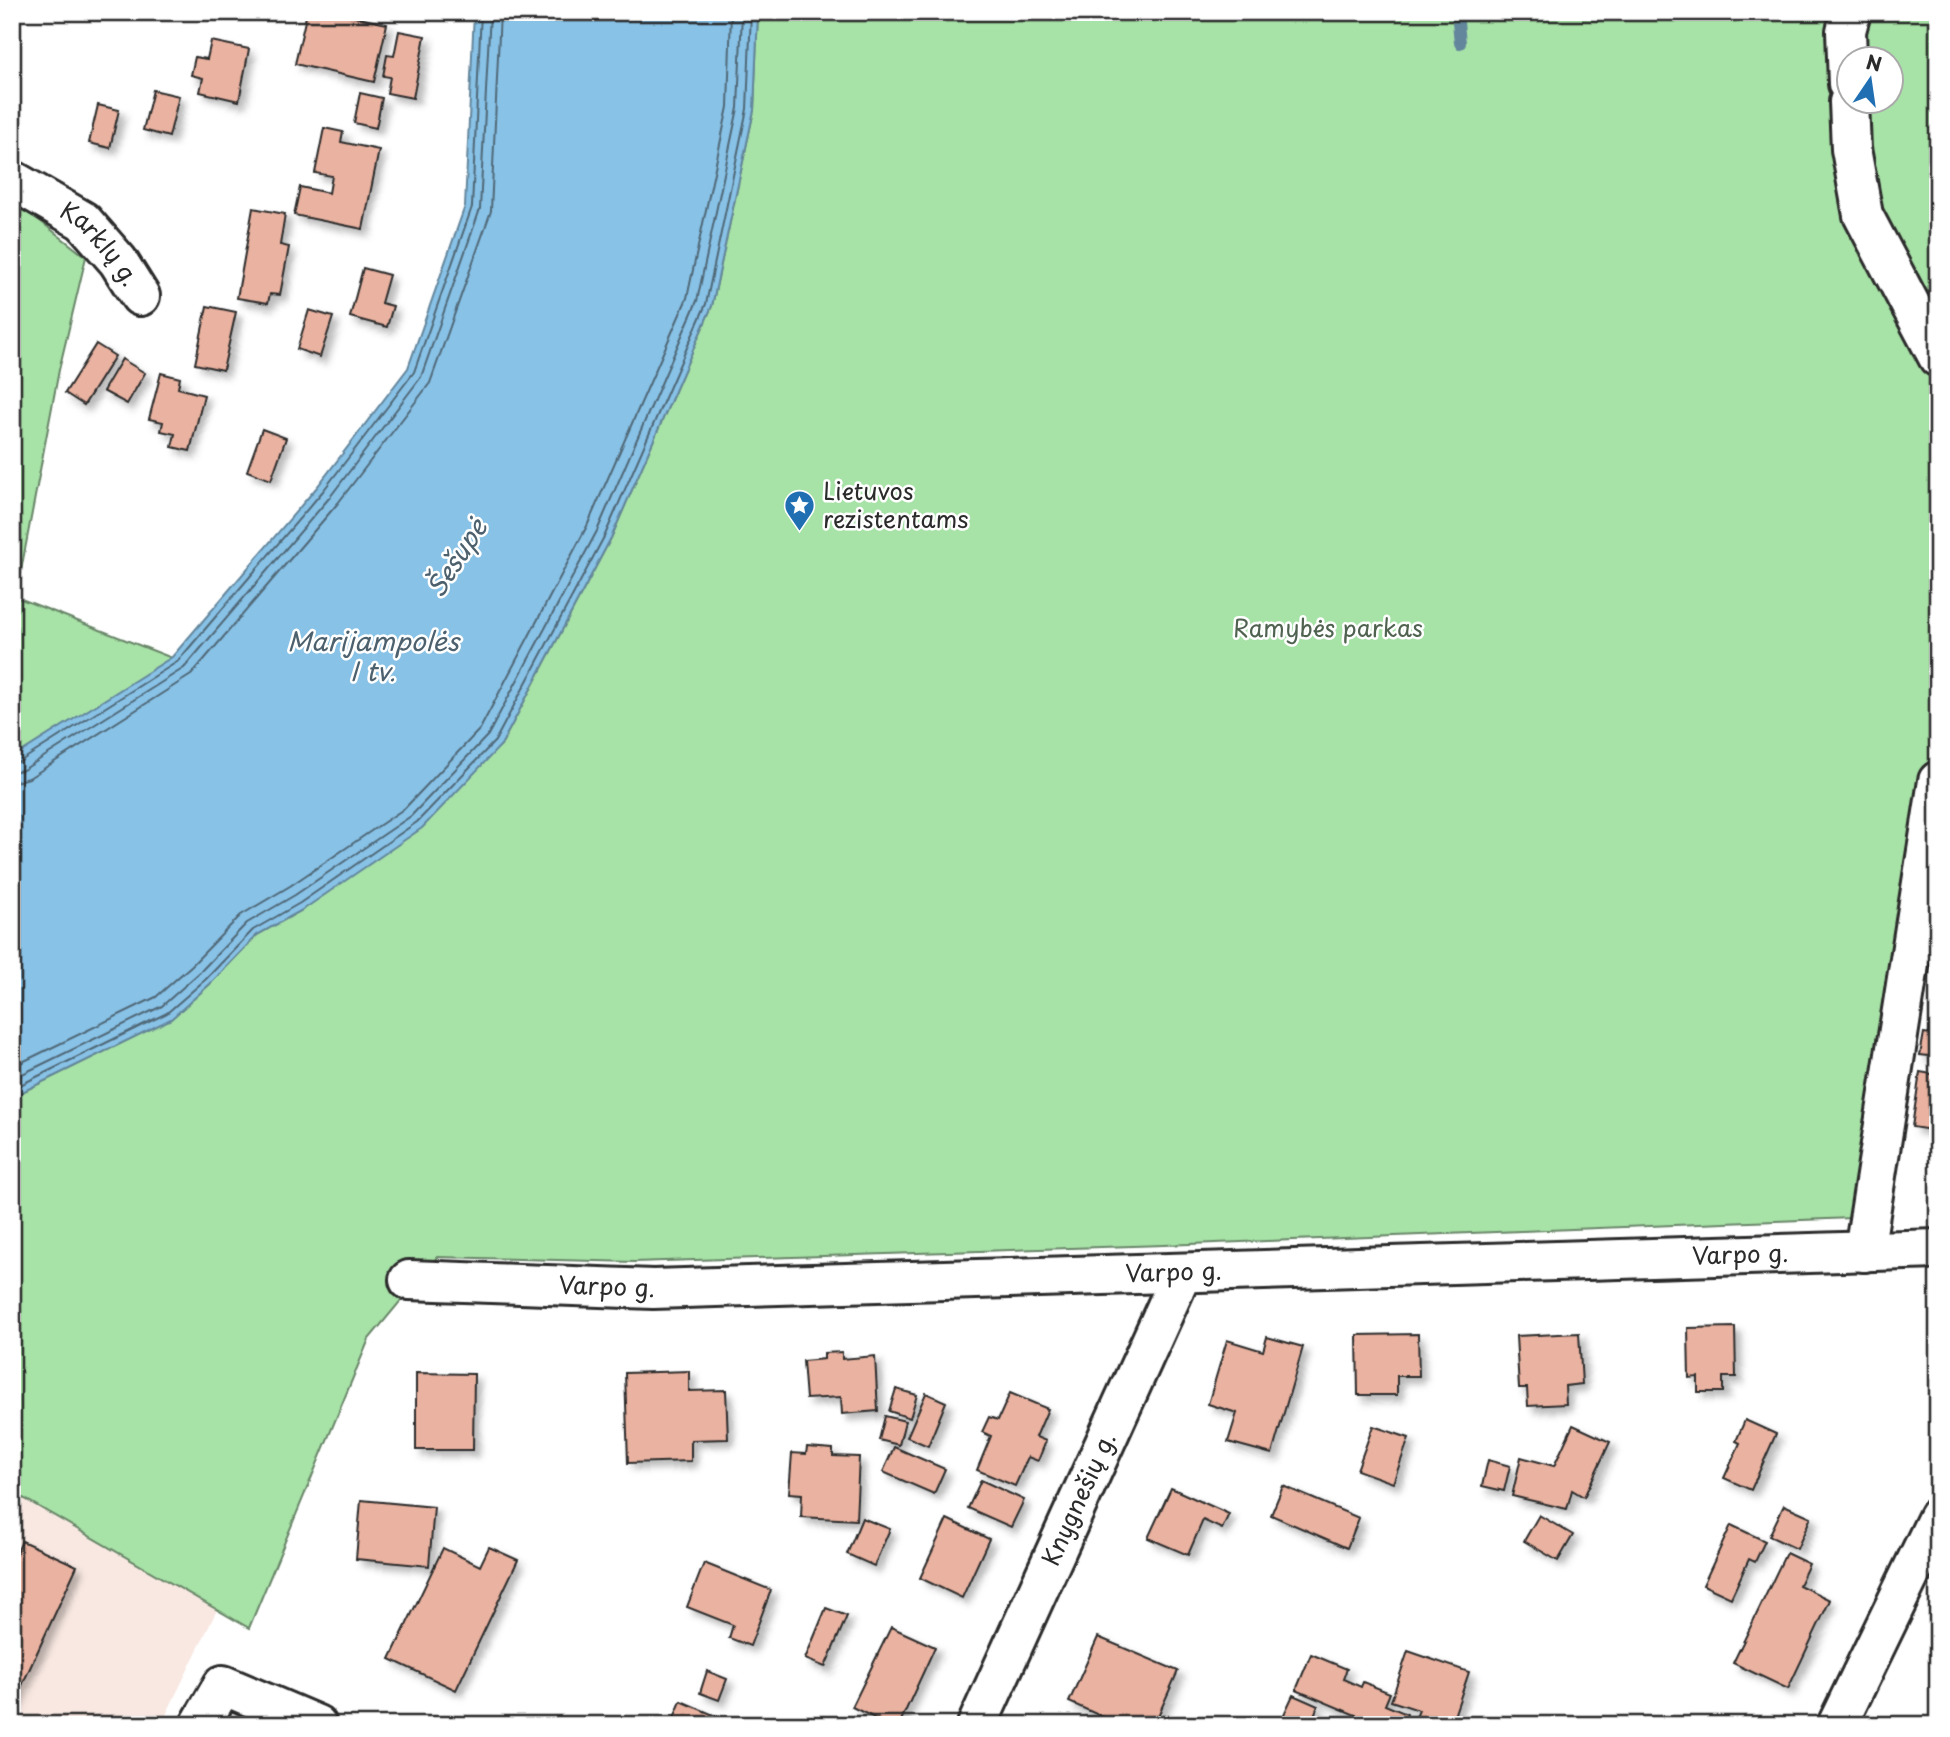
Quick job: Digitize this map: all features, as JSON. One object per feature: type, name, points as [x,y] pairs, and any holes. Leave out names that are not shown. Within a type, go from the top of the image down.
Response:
[{"type":"street","points":[[1847,46],[1846,31],[1851,12]]},
{"type":"street","points":[[1850,116],[1851,149],[1863,215],[1938,358]]},
{"type":"street","name":"Karklų g.","points":[[12,180],[83,221],[118,261],[140,296]]},
{"type":"street","points":[[1864,1252],[1938,781]]},
{"type":"street","name":"Varpo g.","points":[[409,1280],[653,1289],[1938,1249]]},
{"type":"street","name":"Knygnešių g.","points":[[977,1725],[1182,1273]]},
{"type":"street","points":[[1837,1725],[1938,1517]]},
{"type":"street","points":[[200,1725],[223,1685],[317,1725]]},
{"type":"shaded area","points":[[12,1494],[217,1610],[161,1725],[12,1725]]},
{"type":"green space","name":"Ramybės parkas","points":[[758,12],[1938,12],[1938,962],[1925,962],[1852,1218],[1164,1245],[634,1262],[437,1257],[369,1339],[249,1628],[12,1494],[12,1097],[171,1019],[210,984],[257,935],[304,909],[501,745],[611,538],[712,306],[754,110]]},
{"type":"green space","points":[[12,199],[86,257],[59,370],[16,597],[172,658],[12,758]]},
{"type":"water","name":"Marijampolės I tv.","points":[[474,12],[758,12],[754,110],[712,306],[611,538],[501,745],[422,828],[304,909],[257,935],[210,984],[171,1019],[12,1097],[12,758],[172,657],[317,487],[408,368],[465,206]]},
{"type":"building","points":[[307,12],[332,12],[387,24],[374,82],[295,64]]},
{"type":"building","points":[[399,31],[425,36],[413,98],[387,93],[390,77],[383,76],[387,55],[394,56]]},
{"type":"building","points":[[211,41],[249,49],[239,101],[200,92],[203,78],[191,75],[195,57],[207,59]]},
{"type":"building","points":[[153,90],[179,96],[169,137],[143,130]]},
{"type":"building","points":[[360,93],[382,98],[376,128],[354,123]]},
{"type":"building","points":[[98,105],[119,110],[110,148],[89,143]]},
{"type":"building","points":[[324,128],[343,132],[341,142],[379,150],[363,229],[294,215],[300,187],[329,193],[332,176],[315,173]]},
{"type":"building","points":[[253,208],[285,214],[280,245],[289,247],[280,295],[270,294],[268,303],[237,298]]},
{"type":"building","points":[[363,268],[389,275],[381,303],[393,306],[387,327],[350,317]]},
{"type":"building","points":[[207,306],[236,312],[223,370],[195,364]]},
{"type":"building","points":[[309,310],[333,317],[320,357],[297,349]]},
{"type":"building","points":[[96,344],[115,356],[84,405],[65,393]]},
{"type":"building","points":[[122,359],[145,373],[127,404],[103,391]]},
{"type":"building","points":[[161,373],[180,378],[178,388],[204,395],[190,451],[172,447],[175,434],[161,431],[163,422],[149,419]]},
{"type":"building","points":[[262,429],[286,438],[271,480],[247,471]]},
{"type":"building","points":[[1924,1033],[1938,1035],[1938,1057],[1920,1055]]},
{"type":"building","points":[[1920,1072],[1938,1075],[1938,1131],[1912,1127]]},
{"type":"building","points":[[1735,1327],[1736,1377],[1723,1377],[1723,1392],[1698,1392],[1698,1377],[1689,1378],[1688,1328]]},
{"type":"building","points":[[1579,1333],[1582,1384],[1565,1386],[1566,1404],[1528,1406],[1527,1388],[1519,1388],[1516,1336]]},
{"type":"building","points":[[1418,1334],[1419,1376],[1397,1376],[1397,1395],[1358,1395],[1357,1335]]},
{"type":"building","points":[[1267,1337],[1303,1347],[1272,1454],[1228,1442],[1237,1413],[1208,1404],[1227,1340],[1263,1351]]},
{"type":"building","points":[[842,1352],[842,1359],[875,1356],[878,1411],[842,1414],[841,1397],[806,1399],[803,1361],[824,1359],[824,1353]]},
{"type":"building","points":[[689,1371],[689,1391],[726,1390],[728,1439],[691,1440],[691,1461],[628,1463],[625,1373]]},
{"type":"building","points":[[416,1373],[474,1374],[473,1450],[416,1450]]},
{"type":"building","points":[[896,1389],[917,1395],[910,1418],[889,1411]]},
{"type":"building","points":[[926,1393],[946,1402],[928,1446],[907,1437]]},
{"type":"building","points":[[1010,1393],[1048,1409],[1036,1437],[1046,1441],[1038,1461],[1028,1457],[1015,1486],[977,1470],[991,1436],[982,1432],[989,1417],[998,1420]]},
{"type":"building","points":[[885,1416],[905,1421],[899,1445],[879,1440]]},
{"type":"building","points":[[1745,1420],[1776,1434],[1751,1490],[1724,1478],[1740,1443],[1736,1441]]},
{"type":"building","points":[[1573,1425],[1610,1442],[1584,1497],[1572,1490],[1567,1509],[1512,1496],[1521,1457],[1554,1466]]},
{"type":"building","points":[[1373,1426],[1409,1438],[1393,1483],[1357,1470]]},
{"type":"building","points":[[807,1447],[833,1449],[833,1456],[859,1457],[856,1520],[801,1517],[802,1494],[789,1493],[792,1453],[806,1454]]},
{"type":"building","points":[[894,1447],[945,1469],[934,1494],[883,1472]]},
{"type":"building","points":[[1488,1460],[1510,1466],[1504,1491],[1482,1486]]},
{"type":"building","points":[[981,1480],[1024,1500],[1011,1527],[968,1508]]},
{"type":"building","points":[[1283,1486],[1359,1518],[1347,1548],[1271,1515]]},
{"type":"building","points":[[1171,1488],[1229,1514],[1222,1529],[1203,1520],[1188,1555],[1148,1538]]},
{"type":"building","points":[[361,1500],[434,1507],[429,1566],[356,1559]]},
{"type":"building","points":[[1784,1505],[1811,1517],[1797,1549],[1769,1536]]},
{"type":"building","points":[[1539,1515],[1573,1535],[1558,1561],[1524,1541]]},
{"type":"building","points":[[862,1518],[890,1529],[874,1566],[847,1554]]},
{"type":"building","points":[[947,1519],[989,1539],[962,1598],[920,1578]]},
{"type":"building","points":[[1731,1525],[1765,1541],[1755,1562],[1749,1559],[1731,1598],[1703,1585]]},
{"type":"building","points":[[22,1541],[77,1566],[12,1707],[12,1563]]},
{"type":"building","points":[[489,1547],[518,1560],[456,1690],[390,1659],[443,1548],[480,1566]]},
{"type":"building","points":[[1786,1553],[1809,1564],[1799,1585],[1830,1600],[1788,1689],[1733,1663]]},
{"type":"building","points":[[704,1563],[771,1590],[750,1646],[729,1638],[733,1625],[687,1607]]},
{"type":"building","points":[[826,1608],[847,1616],[825,1667],[805,1659]]},
{"type":"building","points":[[891,1627],[935,1647],[899,1725],[889,1725],[852,1707]]},
{"type":"building","points":[[1098,1637],[1178,1671],[1154,1725],[1121,1725],[1069,1702]]},
{"type":"building","points":[[1408,1651],[1469,1672],[1451,1725],[1429,1725],[1415,1720],[1419,1710],[1391,1701]]},
{"type":"building","points":[[1311,1654],[1347,1669],[1343,1679],[1361,1687],[1363,1682],[1390,1693],[1385,1705],[1407,1714],[1403,1725],[1379,1725],[1296,1690]]},
{"type":"building","points":[[707,1671],[727,1679],[719,1700],[700,1693]]},
{"type":"building","points":[[1293,1695],[1318,1706],[1310,1725],[1279,1725]]},
{"type":"building","points":[[681,1701],[723,1719],[720,1725],[671,1725]]},
{"type":"waterway","points":[[1457,12],[1460,43]]},
{"type":"place","name":"Lietuvos rezistentams","points":[[800,533]]},
{"type":"water label","name":"Šešupė","points":[[457,558]]}]
